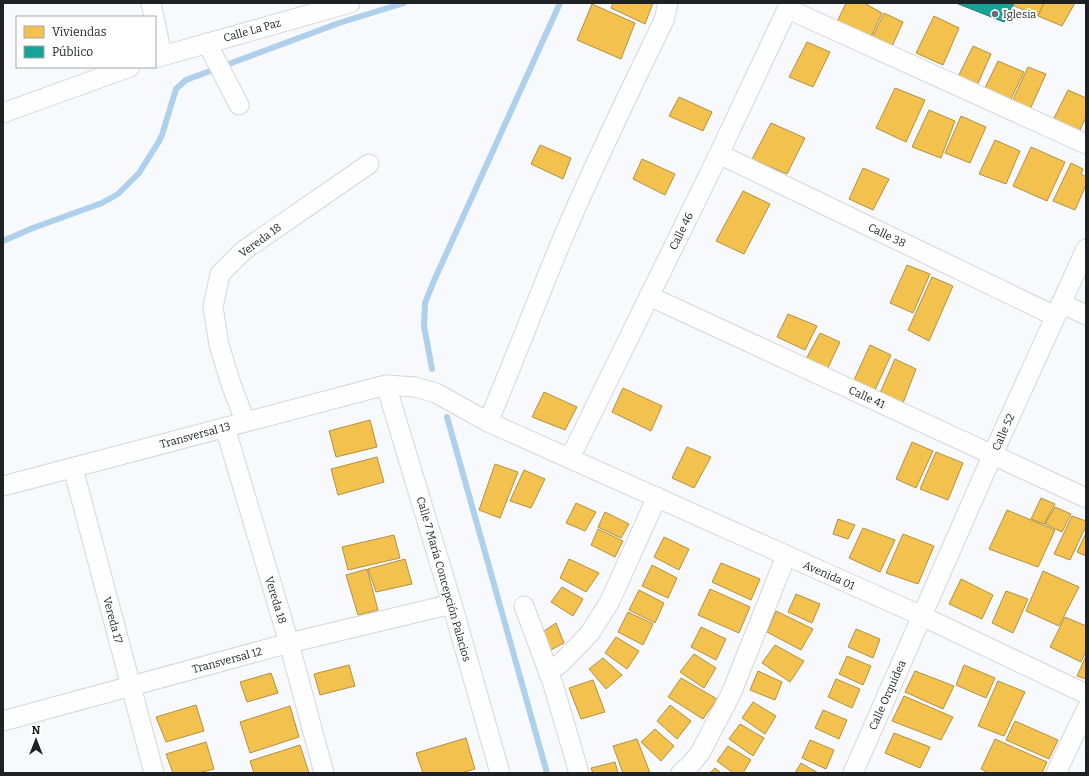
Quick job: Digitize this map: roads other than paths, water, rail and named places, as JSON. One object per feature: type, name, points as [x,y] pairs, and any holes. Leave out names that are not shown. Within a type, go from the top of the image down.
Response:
[{"type":"street","points":[[151,3],[154,16]]},
{"type":"street","name":"Calle La Paz","points":[[159,57],[350,3]]},
{"type":"street","points":[[488,422],[511,369],[531,314],[569,225],[597,161],[664,20],[668,3]]},
{"type":"street","points":[[789,6],[1086,144]]},
{"type":"street","name":"Calle 46","points":[[570,458],[719,154],[789,6]]},
{"type":"street","points":[[156,31],[159,57]]},
{"type":"street","points":[[207,43],[239,105]]},
{"type":"street","points":[[3,113],[127,68]]},
{"type":"street","name":"Calle 38","points":[[719,154],[1058,310],[1086,315]]},
{"type":"street","name":"Vereda 18","points":[[245,421],[231,384],[219,345],[213,307],[220,274],[243,251],[369,164]]},
{"type":"street","name":"Calle 52","points":[[922,616],[993,454],[1086,249]]},
{"type":"street","name":"Calle 41","points":[[649,296],[1086,498]]},
{"type":"street","name":"Transversal 13","points":[[3,486],[386,385],[414,387],[436,393],[488,422]]},
{"type":"street","name":"Calle 7 María Concepción Palacios","points":[[386,385],[452,604],[500,773]]},
{"type":"street","name":"Avenida 01","points":[[488,422],[922,616],[1086,694]]},
{"type":"street","name":"Vereda 18","points":[[225,427],[289,643],[324,773]]},
{"type":"street","name":"Vereda 17","points":[[73,468],[154,773]]},
{"type":"street","points":[[548,672],[561,663],[590,633],[610,601],[656,497]]},
{"type":"street","points":[[681,773],[700,753],[731,694],[786,556]]},
{"type":"street","name":"Transversal 12","points":[[3,720],[289,643],[452,604]]},
{"type":"street","points":[[524,606],[548,672],[578,773]]},
{"type":"street","name":"Calle Orquidea","points":[[853,773],[922,616]]},
{"type":"street","points":[[1056,773],[1086,710]]},
{"type":"waterway","points":[[3,241],[33,228],[102,203],[118,194],[139,173],[158,143],[162,135],[176,89],[186,80],[339,23],[404,3]]},
{"type":"waterway","points":[[432,369],[424,326],[425,303],[560,3]]},
{"type":"waterway","points":[[447,417],[547,773]]},
{"type":"place","name":"Iglesia","points":[[995,14]]}]
